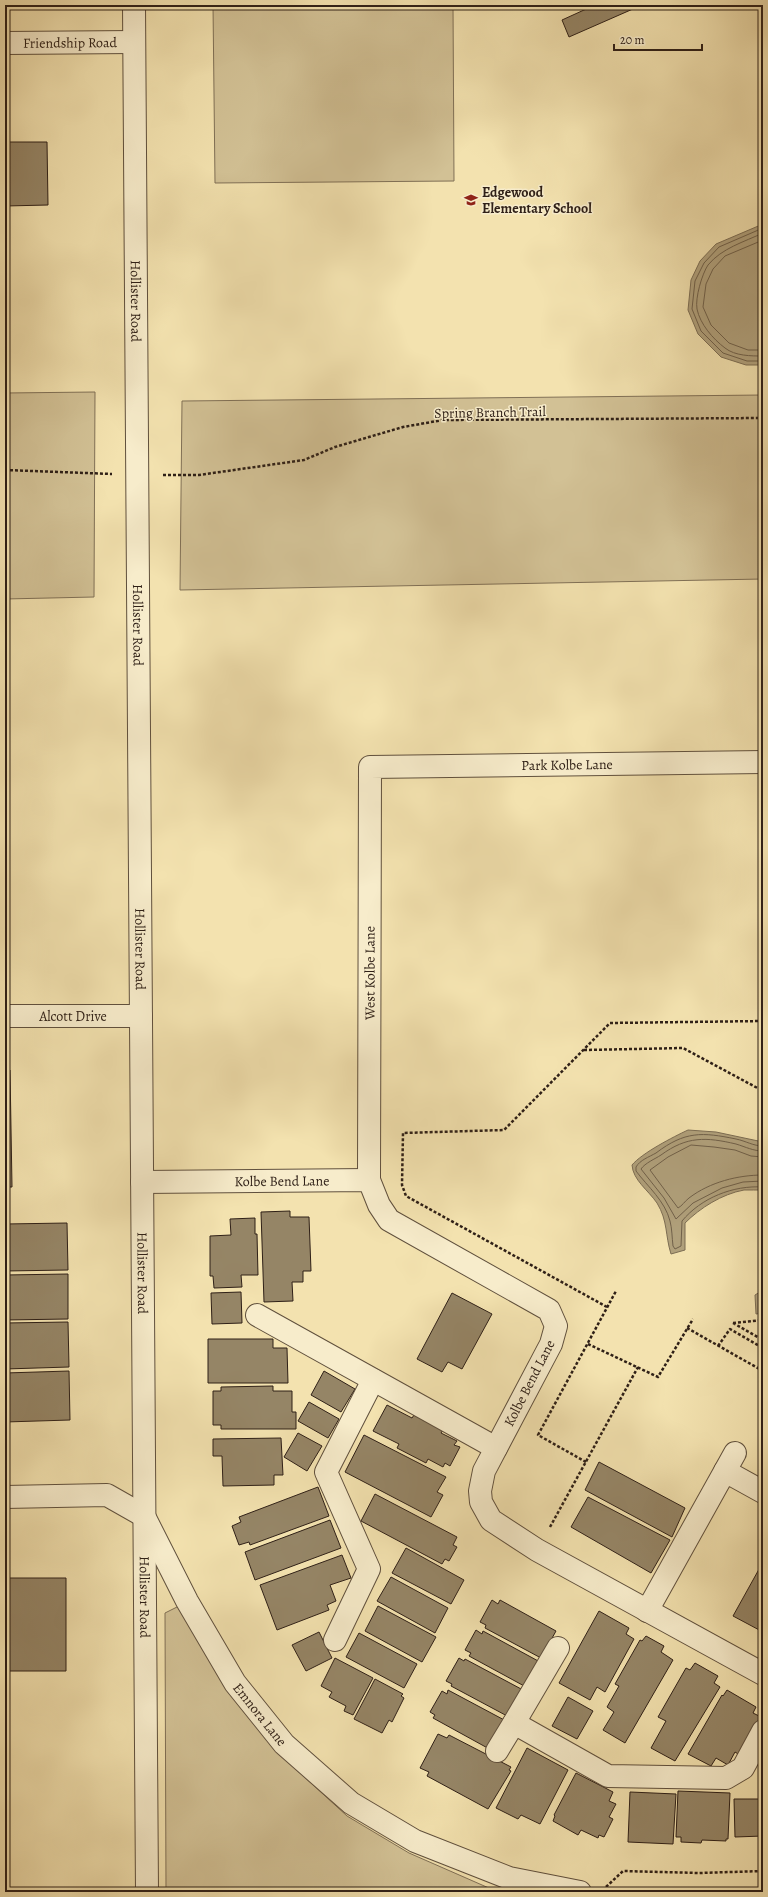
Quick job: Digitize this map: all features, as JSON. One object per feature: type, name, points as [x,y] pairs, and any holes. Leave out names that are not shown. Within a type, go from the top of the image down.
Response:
[{"type":"street","name":"Hollister Road","points":[[134,5],[147,1892]]},
{"type":"street","name":"Friendship Road","points":[[5,43],[134,42]]},
{"type":"street","name":"Park Kolbe Lane","points":[[370,767],[763,762]]},
{"type":"street","name":"West Kolbe Lane","points":[[368,1180],[370,767]]},
{"type":"street","name":"Alcott Drive","points":[[5,1016],[141,1016]]},
{"type":"street","name":"Kolbe Bend Lane","points":[[142,1182],[368,1180],[388,1220],[549,1310],[556,1326],[551,1344],[484,1471],[480,1491],[481,1502],[491,1520],[537,1550],[763,1674]]},
{"type":"street","points":[[257,1315],[496,1448]]},
{"type":"street","points":[[335,1640],[369,1569],[326,1472],[373,1380]]},
{"type":"street","points":[[648,1611],[730,1462],[763,1492]]},
{"type":"street","points":[[5,1497],[108,1495],[144,1516]]},
{"type":"street","name":"Emnora Lane","points":[[144,1516],[187,1601],[236,1683],[284,1744],[351,1803],[415,1841],[509,1878],[580,1892]]},
{"type":"street","points":[[497,1751],[558,1648]]},
{"type":"street","points":[[514,1723],[608,1776],[726,1778],[743,1768],[763,1731]]},
{"type":"path","name":"Spring Branch Trail","points":[[160,475],[199,475],[304,460],[335,447],[403,427],[443,420],[763,418]]},
{"type":"path","points":[[5,470],[116,474]]},
{"type":"path","points":[[607,1307],[406,1196],[402,1185],[403,1133],[504,1130],[610,1023],[763,1021]]},
{"type":"path","points":[[583,1050],[683,1048],[763,1091]]},
{"type":"path","points":[[586,1462],[538,1435],[616,1291]]},
{"type":"path","points":[[588,1344],[658,1377],[692,1319]]},
{"type":"path","points":[[763,1320],[732,1322],[763,1340]]},
{"type":"path","points":[[687,1328],[763,1371]]},
{"type":"path","points":[[718,1346],[730,1329],[763,1348]]},
{"type":"path","points":[[537,1550],[638,1367]]},
{"type":"path","points":[[602,1892],[623,1871],[699,1873],[763,1871]]},
{"type":"shaded area","points":[[213,5],[453,5],[454,181],[215,183]]},
{"type":"shaded area","points":[[95,392],[94,597],[5,599],[5,393]]},
{"type":"shaded area","points":[[763,395],[763,579],[180,590],[182,401]]},
{"type":"shaded area","points":[[179,1606],[277,1752],[347,1816],[409,1853],[498,1892],[166,1892],[165,1613]]},
{"type":"water","points":[[763,224],[763,365],[746,365],[721,357],[698,334],[688,310],[691,280],[700,261],[716,244]]},
{"type":"water","points":[[688,1130],[716,1132],[763,1142],[763,1190],[744,1190],[736,1192],[720,1198],[704,1207],[685,1223],[685,1250],[671,1254],[665,1222],[661,1210],[638,1180],[632,1165],[650,1150]]},
{"type":"water","points":[[763,1290],[763,1313],[756,1314],[755,1295]]},
{"type":"building","points":[[595,5],[642,5],[569,37],[562,20]]},
{"type":"building","points":[[5,142],[47,142],[48,205],[5,206]]},
{"type":"building","points":[[5,1070],[10,1070],[12,1187],[5,1187]]},
{"type":"building","points":[[290,1211],[290,1217],[309,1217],[311,1271],[303,1271],[303,1282],[292,1282],[293,1301],[264,1302],[261,1212]]},
{"type":"building","points":[[255,1218],[258,1275],[241,1275],[242,1287],[214,1288],[213,1276],[210,1276],[210,1236],[231,1235],[230,1219]]},
{"type":"building","points":[[67,1223],[68,1270],[5,1271],[5,1224]]},
{"type":"building","points":[[68,1274],[68,1319],[5,1320],[5,1275]]},
{"type":"building","points":[[241,1292],[242,1323],[212,1324],[211,1293]]},
{"type":"building","points":[[452,1293],[492,1314],[462,1369],[448,1362],[442,1372],[417,1359]]},
{"type":"building","points":[[68,1322],[69,1367],[5,1369],[5,1323]]},
{"type":"building","points":[[208,1339],[273,1339],[273,1348],[287,1348],[288,1383],[208,1383]]},
{"type":"building","points":[[69,1371],[70,1420],[5,1422],[5,1373]]},
{"type":"building","points":[[324,1371],[355,1389],[341,1412],[311,1395]]},
{"type":"building","points":[[273,1386],[273,1391],[292,1391],[292,1412],[296,1412],[296,1429],[221,1429],[221,1425],[213,1425],[213,1391],[221,1391],[221,1387]]},
{"type":"building","points":[[309,1402],[339,1419],[328,1438],[298,1421]]},
{"type":"building","points":[[387,1405],[412,1418],[414,1415],[443,1430],[441,1433],[457,1441],[454,1445],[460,1447],[450,1466],[445,1463],[443,1467],[428,1459],[426,1463],[397,1448],[399,1444],[373,1431]]},
{"type":"building","points":[[298,1433],[322,1446],[307,1471],[284,1457]]},
{"type":"building","points":[[364,1435],[446,1477],[437,1492],[443,1495],[431,1517],[345,1472]]},
{"type":"building","points":[[281,1438],[283,1475],[274,1475],[274,1485],[223,1486],[222,1456],[213,1456],[213,1439]]},
{"type":"building","points":[[599,1462],[685,1508],[672,1537],[585,1490]]},
{"type":"building","points":[[318,1487],[329,1516],[250,1545],[249,1542],[239,1545],[232,1526],[241,1522],[239,1517]]},
{"type":"building","points":[[375,1494],[457,1537],[453,1545],[457,1547],[449,1561],[445,1559],[442,1564],[361,1521]]},
{"type":"building","points":[[588,1497],[670,1540],[651,1573],[571,1527]]},
{"type":"building","points":[[330,1520],[341,1548],[255,1580],[245,1552]]},
{"type":"building","points":[[406,1548],[464,1580],[451,1604],[392,1573]]},
{"type":"building","points":[[342,1555],[351,1578],[330,1585],[336,1601],[327,1605],[329,1610],[277,1630],[260,1585]]},
{"type":"building","points":[[763,1562],[763,1632],[733,1616]]},
{"type":"building","points":[[391,1577],[448,1608],[435,1633],[377,1601]]},
{"type":"building","points":[[5,1578],[66,1578],[66,1671],[5,1671]]},
{"type":"building","points":[[492,1600],[498,1604],[500,1600],[556,1631],[541,1658],[485,1628],[486,1625],[480,1622]]},
{"type":"building","points":[[378,1606],[436,1637],[422,1662],[365,1631]]},
{"type":"building","points":[[599,1611],[629,1628],[626,1634],[634,1639],[605,1692],[597,1687],[590,1700],[559,1683]]},
{"type":"building","points":[[476,1630],[482,1634],[483,1631],[540,1662],[526,1687],[469,1656],[471,1653],[465,1650]]},
{"type":"building","points":[[319,1632],[332,1658],[306,1671],[292,1645]]},
{"type":"building","points":[[359,1633],[417,1664],[404,1688],[346,1657]]},
{"type":"building","points":[[646,1636],[664,1646],[661,1652],[673,1660],[625,1743],[603,1730],[614,1712],[607,1707],[619,1686],[615,1684],[640,1640],[642,1641]]},
{"type":"building","points":[[335,1658],[373,1678],[353,1715],[344,1711],[346,1706],[329,1697],[332,1692],[321,1686]]},
{"type":"building","points":[[459,1658],[464,1661],[465,1659],[523,1690],[509,1717],[451,1686],[452,1684],[446,1681]]},
{"type":"building","points":[[695,1663],[718,1676],[714,1683],[720,1687],[675,1761],[651,1748],[666,1721],[658,1717],[686,1668],[690,1670]]},
{"type":"building","points":[[375,1679],[403,1694],[401,1696],[404,1698],[392,1722],[389,1720],[382,1733],[354,1719]]},
{"type":"building","points":[[448,1690],[508,1722],[493,1751],[433,1718],[435,1715],[430,1712],[442,1691],[447,1694]]},
{"type":"building","points":[[727,1690],[756,1707],[753,1713],[763,1718],[763,1721],[743,1757],[735,1752],[728,1765],[716,1758],[711,1766],[688,1754],[722,1695],[723,1696]]},
{"type":"building","points":[[568,1697],[593,1711],[577,1739],[552,1726]]},
{"type":"building","points":[[438,1734],[447,1738],[449,1735],[511,1767],[509,1770],[511,1771],[488,1809],[427,1776],[429,1772],[420,1768]]},
{"type":"building","points":[[527,1748],[568,1770],[540,1824],[521,1815],[518,1819],[496,1808]]},
{"type":"building","points":[[576,1773],[613,1792],[609,1801],[616,1804],[609,1817],[613,1819],[604,1837],[599,1835],[598,1838],[581,1830],[578,1835],[553,1821],[554,1815]]},
{"type":"building","points":[[678,1791],[730,1793],[728,1839],[726,1839],[726,1841],[702,1840],[701,1843],[681,1842],[681,1837],[676,1837]]},
{"type":"building","points":[[630,1792],[676,1794],[673,1844],[628,1842]]},
{"type":"building","points":[[734,1799],[761,1799],[763,1836],[735,1837]]},
{"type":"place","name":"Edgewood Elementary School","points":[[471,200]]}]
